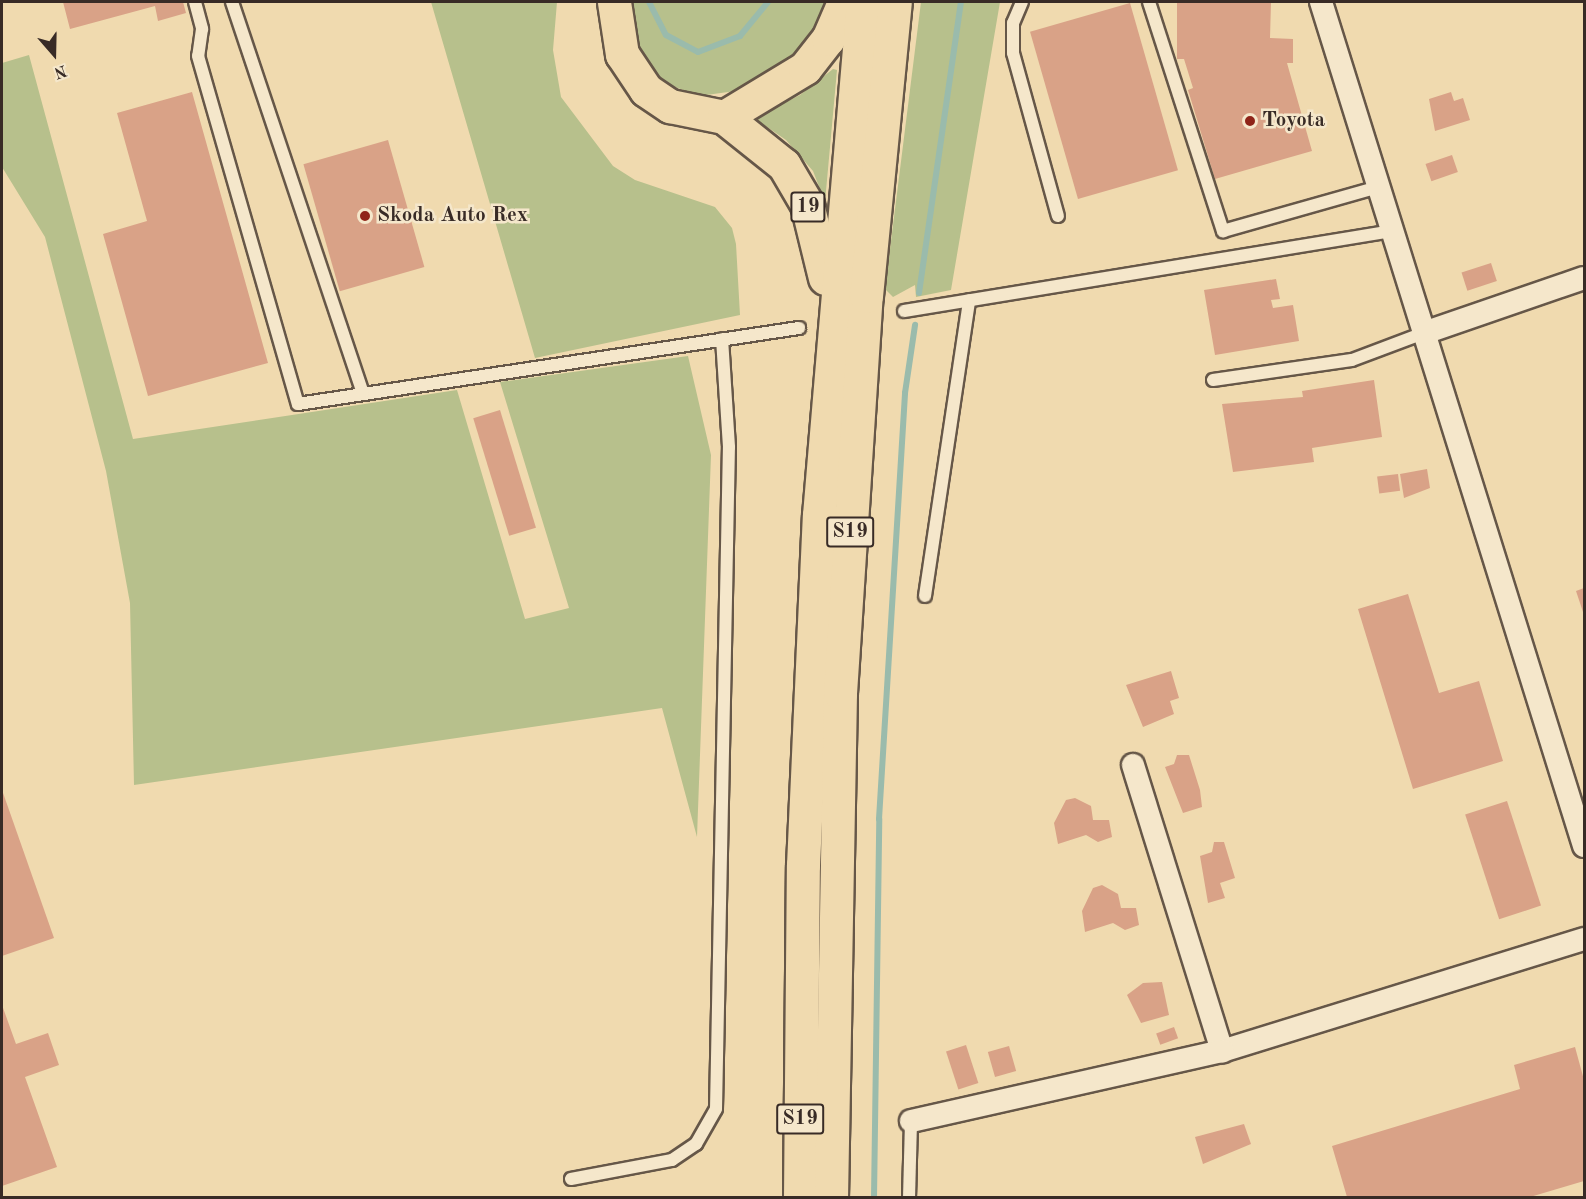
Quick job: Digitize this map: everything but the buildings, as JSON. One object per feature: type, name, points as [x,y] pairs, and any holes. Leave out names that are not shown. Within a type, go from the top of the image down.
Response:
[{"type":"highway","name":"19","points":[[614,2],[622,54],[646,90],[670,106],[724,117],[775,156],[801,192],[822,253],[831,330]]},
{"type":"highway","points":[[724,117],[805,68],[828,39],[844,2]]},
{"type":"highway","name":"S19","points":[[800,1197],[803,866],[831,330],[863,2]]},
{"type":"highway","name":"S19","points":[[831,1197],[840,681],[866,296],[895,2]]},
{"type":"street","points":[[1321,2],[1584,846]]},
{"type":"street","points":[[1424,333],[1584,278]]},
{"type":"street","points":[[1133,765],[1222,1051]]},
{"type":"street","points":[[910,1121],[1222,1051],[1584,939]]},
{"type":"lane","points":[[195,2],[202,29],[198,56],[298,404],[799,328]]},
{"type":"lane","points":[[232,2],[363,393]]},
{"type":"lane","points":[[1022,2],[1013,23],[1013,53],[1058,216]]},
{"type":"lane","points":[[1149,2],[1223,231],[1378,187]]},
{"type":"lane","points":[[904,311],[1391,231]]},
{"type":"lane","points":[[925,596],[969,300]]},
{"type":"lane","points":[[1213,380],[1352,360],[1424,333]]},
{"type":"lane","points":[[572,1179],[672,1160],[696,1144],[716,1109],[729,447],[722,339]]},
{"type":"lane","points":[[909,1197],[910,1121]]},
{"type":"green space","points":[[431,2],[557,2],[553,50],[561,97],[613,166],[635,180],[715,207],[732,228],[736,244],[740,315],[535,358]]},
{"type":"green space","points":[[629,2],[833,2],[813,45],[750,89],[699,96],[667,84],[650,69],[635,41]]},
{"type":"green space","points":[[921,2],[1000,2],[951,290],[916,297],[915,285],[893,297],[885,289]]},
{"type":"green space","points":[[29,55],[133,439],[457,390],[525,619],[569,608],[500,382],[688,356],[711,455],[697,837],[662,708],[134,785],[130,603],[106,471],[45,237],[2,167],[2,63]]},
{"type":"green space","points":[[833,69],[837,70],[825,202],[813,171],[786,140],[754,118],[800,95]]},
{"type":"waterway","points":[[649,2],[666,35],[698,52],[740,36],[768,2]]},
{"type":"waterway","points":[[919,293],[961,2]]},
{"type":"waterway","points":[[874,1198],[879,819],[905,393],[915,325]]},
{"type":"place","name":"Toyota","points":[[1250,121]]},
{"type":"place","name":"Skoda Auto Rex","points":[[365,216]]}]
